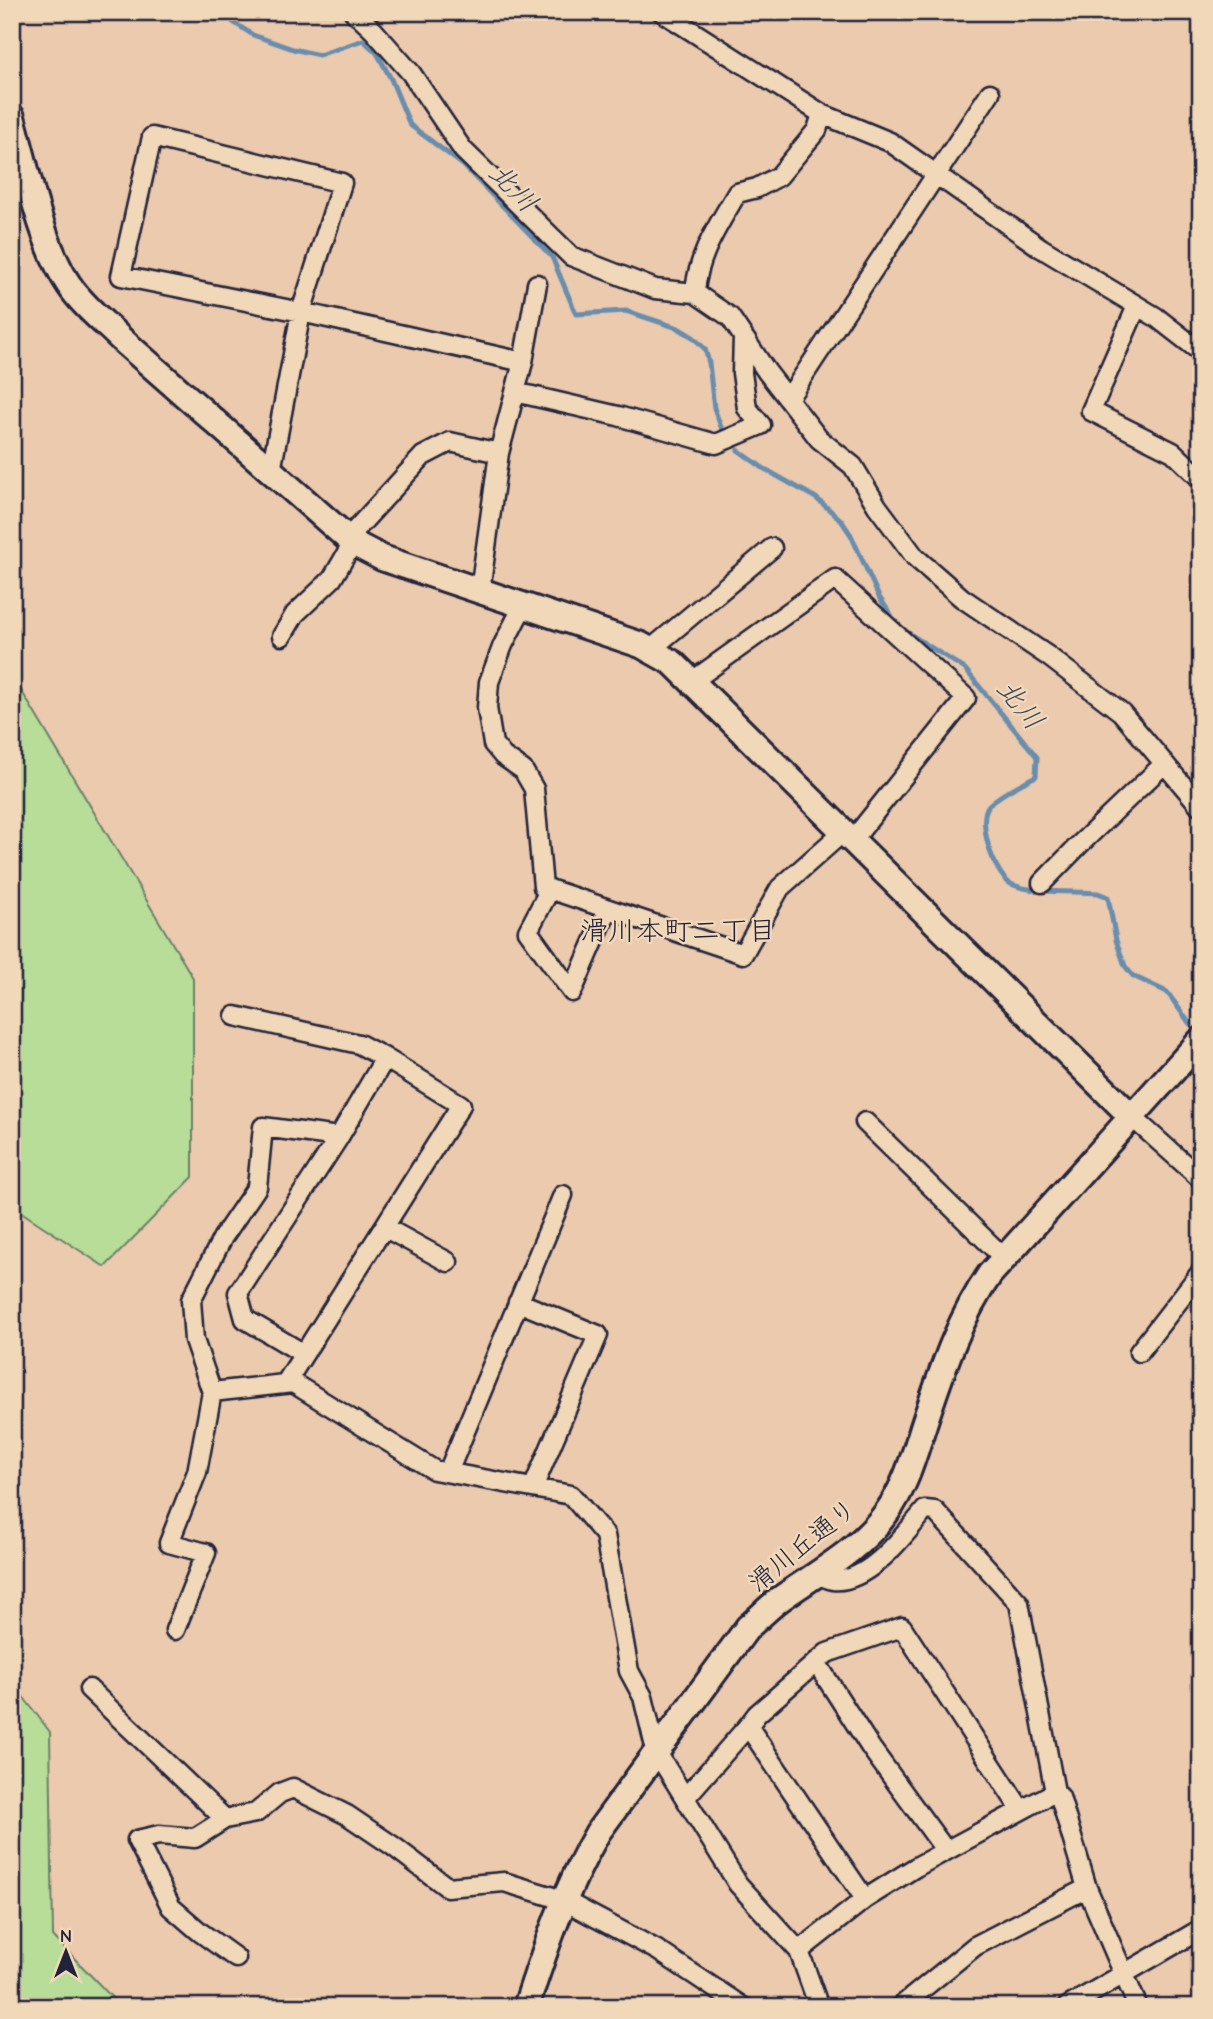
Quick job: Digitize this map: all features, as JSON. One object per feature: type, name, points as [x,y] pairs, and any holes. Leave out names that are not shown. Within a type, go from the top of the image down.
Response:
[{"type":"street","points":[[354,12],[411,73],[463,150],[571,256],[655,289],[695,293],[730,317],[819,439],[853,466],[877,506],[915,557],[962,597],[1048,656],[1121,712],[1164,764],[1198,798]]},
{"type":"street","points":[[662,12],[822,114],[890,142],[1041,248],[1156,317],[1201,352]]},
{"type":"street","points":[[788,399],[990,93]]},
{"type":"street","points":[[695,293],[696,273],[710,240],[737,192],[757,188],[779,176],[817,130],[822,114]]},
{"type":"street","points":[[12,117],[47,240],[69,285],[121,339],[350,541],[382,558],[641,645],[673,663],[1131,1116],[1201,1178]]},
{"type":"street","points":[[271,471],[301,312],[342,183],[152,137],[121,276],[301,312],[523,362]]},
{"type":"street","points":[[480,591],[499,453],[523,362],[537,284]]},
{"type":"street","points":[[1138,306],[1091,411],[1172,452],[1201,479]]},
{"type":"street","points":[[515,392],[618,416],[716,444],[761,425],[747,408],[742,373],[743,336]]},
{"type":"street","points":[[282,636],[295,614],[332,579],[350,541],[423,456],[450,442],[499,453]]},
{"type":"street","points":[[650,650],[772,548]]},
{"type":"street","points":[[523,606],[503,645],[489,682],[487,708],[493,744],[503,756],[523,770],[534,789],[543,887],[743,954],[780,888],[848,836],[966,698],[835,579],[691,682]]},
{"type":"street","points":[[1042,883],[1164,764]]},
{"type":"street","points":[[550,889],[528,931],[572,992],[608,909]]},
{"type":"street","points":[[235,1016],[359,1044],[461,1105],[285,1384]]},
{"type":"street","name":"滑川丘通り","points":[[526,2007],[563,1900],[598,1832],[748,1627],[779,1600],[848,1553],[873,1530],[888,1511],[906,1479],[963,1316],[983,1284],[1201,1040]]},
{"type":"street","points":[[304,1354],[245,1319],[238,1293],[339,1137],[386,1058]]},
{"type":"street","points":[[865,1122],[1004,1258]]},
{"type":"street","points":[[175,1630],[206,1553],[169,1543],[197,1472],[212,1392],[194,1340],[191,1300],[223,1237],[257,1187],[263,1127],[339,1137]]},
{"type":"street","points":[[451,1465],[563,1195]]},
{"type":"street","points":[[384,1227],[449,1262]]},
{"type":"street","points":[[1139,1352],[1201,1272]]},
{"type":"street","points":[[518,1302],[598,1335],[533,1488]]},
{"type":"street","points":[[212,1392],[293,1383],[434,1470],[571,1495],[605,1535],[629,1671],[643,1697],[656,1751],[737,1884],[799,1951],[819,2007]]},
{"type":"street","points":[[817,1575],[833,1580],[850,1579],[891,1549],[925,1510],[935,1511],[1019,1603],[1055,1792],[1060,1797],[1087,1888],[1138,2007]]},
{"type":"street","points":[[685,1798],[757,1714],[827,1653],[902,1627],[1021,1810]]},
{"type":"street","points":[[816,1662],[871,1748],[946,1851]]},
{"type":"street","points":[[89,1689],[225,1819]]},
{"type":"street","points":[[748,1726],[865,1899]]},
{"type":"street","points":[[236,1958],[200,1933],[171,1907],[137,1840],[159,1835],[195,1838],[225,1819],[256,1813],[280,1793],[293,1788],[347,1815],[447,1887],[504,1882],[563,1900],[657,1950],[743,2007]]},
{"type":"street","points":[[799,1951],[865,1899],[1055,1792]]},
{"type":"street","points":[[900,2007],[975,1946],[1087,1888]]},
{"type":"street","points":[[1067,2007],[1201,1929]]},
{"type":"green space","points":[[12,675],[193,978],[193,1177],[105,1267],[12,1206]]},
{"type":"green space","points":[[12,1682],[50,1732],[53,1936],[121,2007],[12,2007]]},
{"type":"waterway","name":"北川","points":[[228,12],[233,22],[253,35],[319,55],[363,40],[377,53],[410,125],[463,165],[552,257],[576,314],[626,311],[678,328],[693,337],[705,349],[714,408],[724,435]]},
{"type":"waterway","name":"北川","points":[[738,450],[763,468],[816,498],[841,520],[851,535],[879,597],[899,627],[965,669],[1037,757],[1036,776],[999,797],[989,805],[986,812],[989,847],[1005,879],[1011,884],[1031,889],[1098,893],[1108,897],[1116,940],[1125,966],[1133,976],[1167,992],[1190,1024]]},
{"type":"district","name":"滑川本町二丁目","points":[[678,930]]}]
